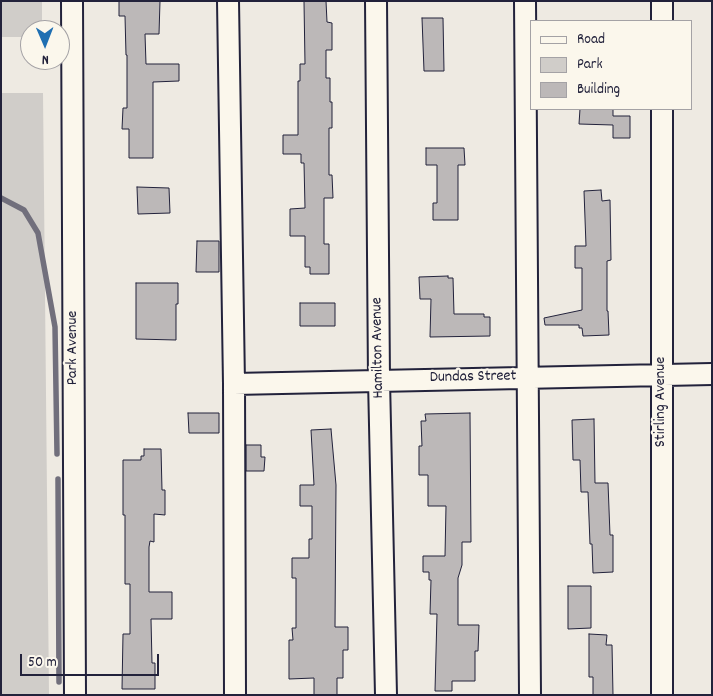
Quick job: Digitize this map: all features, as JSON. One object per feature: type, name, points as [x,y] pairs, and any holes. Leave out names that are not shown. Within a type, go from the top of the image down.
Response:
[{"type":"street","name":"Park Avenue","points":[[72,1],[75,695]]},
{"type":"street","points":[[228,1],[234,384],[235,695]]},
{"type":"street","name":"Hamilton Avenue","points":[[376,1],[379,380],[386,695]]},
{"type":"street","points":[[525,1],[530,695]]},
{"type":"street","points":[[662,1],[662,20]]},
{"type":"street","name":"Stirling Avenue","points":[[662,110],[662,695]]},
{"type":"street","name":"Dundas Street","points":[[234,384],[712,374]]},
{"type":"green space","points":[[1,1],[42,1],[42,20],[20,20],[20,37],[1,37]]},
{"type":"green space","points":[[1,93],[43,93],[49,695],[1,695]]},
{"type":"building","points":[[119,1],[160,1],[159,34],[145,34],[146,64],[179,64],[179,81],[153,82],[153,158],[129,158],[129,129],[122,129],[123,108],[127,108],[127,55],[125,16],[119,16]]},
{"type":"building","points":[[304,1],[326,1],[327,22],[332,23],[332,50],[326,50],[326,78],[330,78],[330,102],[332,102],[332,128],[329,128],[329,175],[332,175],[333,198],[324,198],[324,244],[329,244],[329,274],[310,274],[310,267],[305,267],[305,236],[290,236],[290,209],[305,208],[304,163],[301,163],[301,154],[283,154],[283,135],[298,135],[298,81],[300,81],[300,64],[305,64]]},
{"type":"building","points":[[422,18],[443,18],[444,71],[424,71]]},
{"type":"building","points":[[580,110],[613,110],[613,116],[630,116],[630,138],[613,138],[613,125],[579,124]]},
{"type":"building","points":[[426,148],[464,148],[465,165],[458,165],[458,220],[433,220],[433,203],[437,203],[437,165],[426,165]]},
{"type":"building","points":[[137,187],[169,188],[170,213],[138,214]]},
{"type":"building","points":[[601,190],[602,201],[610,200],[611,260],[607,261],[609,335],[583,336],[582,328],[579,328],[579,325],[545,325],[544,318],[582,310],[582,268],[575,268],[575,246],[586,246],[584,191]]},
{"type":"building","points":[[197,241],[219,241],[219,272],[196,272]]},
{"type":"building","points":[[448,276],[448,278],[453,278],[454,314],[484,314],[484,317],[490,317],[490,336],[430,337],[431,299],[420,299],[419,277]]},
{"type":"building","points":[[136,283],[178,283],[176,340],[136,339]]},
{"type":"building","points":[[300,303],[335,303],[335,326],[300,326]]},
{"type":"building","points":[[188,413],[219,413],[219,433],[189,433]]},
{"type":"building","points":[[470,413],[471,542],[462,542],[462,565],[458,578],[458,625],[479,625],[478,651],[475,651],[475,681],[452,681],[452,691],[435,691],[437,614],[430,614],[431,580],[429,580],[429,572],[423,572],[423,556],[445,556],[446,506],[428,506],[428,475],[419,475],[419,446],[422,446],[421,421],[426,421],[425,414]]},
{"type":"building","points":[[594,419],[595,483],[608,483],[610,535],[613,535],[613,572],[593,573],[588,492],[581,492],[580,460],[573,460],[572,420]]},
{"type":"building","points":[[331,429],[336,485],[335,627],[348,627],[348,650],[343,650],[343,678],[337,678],[337,695],[314,695],[314,678],[289,679],[289,640],[293,640],[292,628],[296,628],[296,578],[292,578],[292,558],[309,558],[309,539],[312,539],[312,506],[300,506],[300,485],[314,485],[311,430]]},
{"type":"building","points":[[246,445],[261,445],[261,457],[265,457],[264,471],[246,471]]},
{"type":"building","points":[[144,449],[161,449],[162,490],[165,490],[165,515],[154,514],[154,542],[150,541],[149,547],[149,592],[172,592],[172,619],[151,619],[152,663],[155,663],[155,689],[122,689],[123,634],[130,634],[130,584],[125,584],[123,460],[141,460],[141,456],[144,456]]},
{"type":"building","points":[[568,586],[591,586],[591,628],[568,629]]},
{"type":"building","points":[[589,634],[607,635],[606,645],[612,645],[613,695],[593,695],[593,677],[589,677]]},
{"type":"waterway","points":[[1,198],[24,210],[38,233],[55,327],[57,454]]},
{"type":"waterway","points":[[58,479],[59,682]]}]
